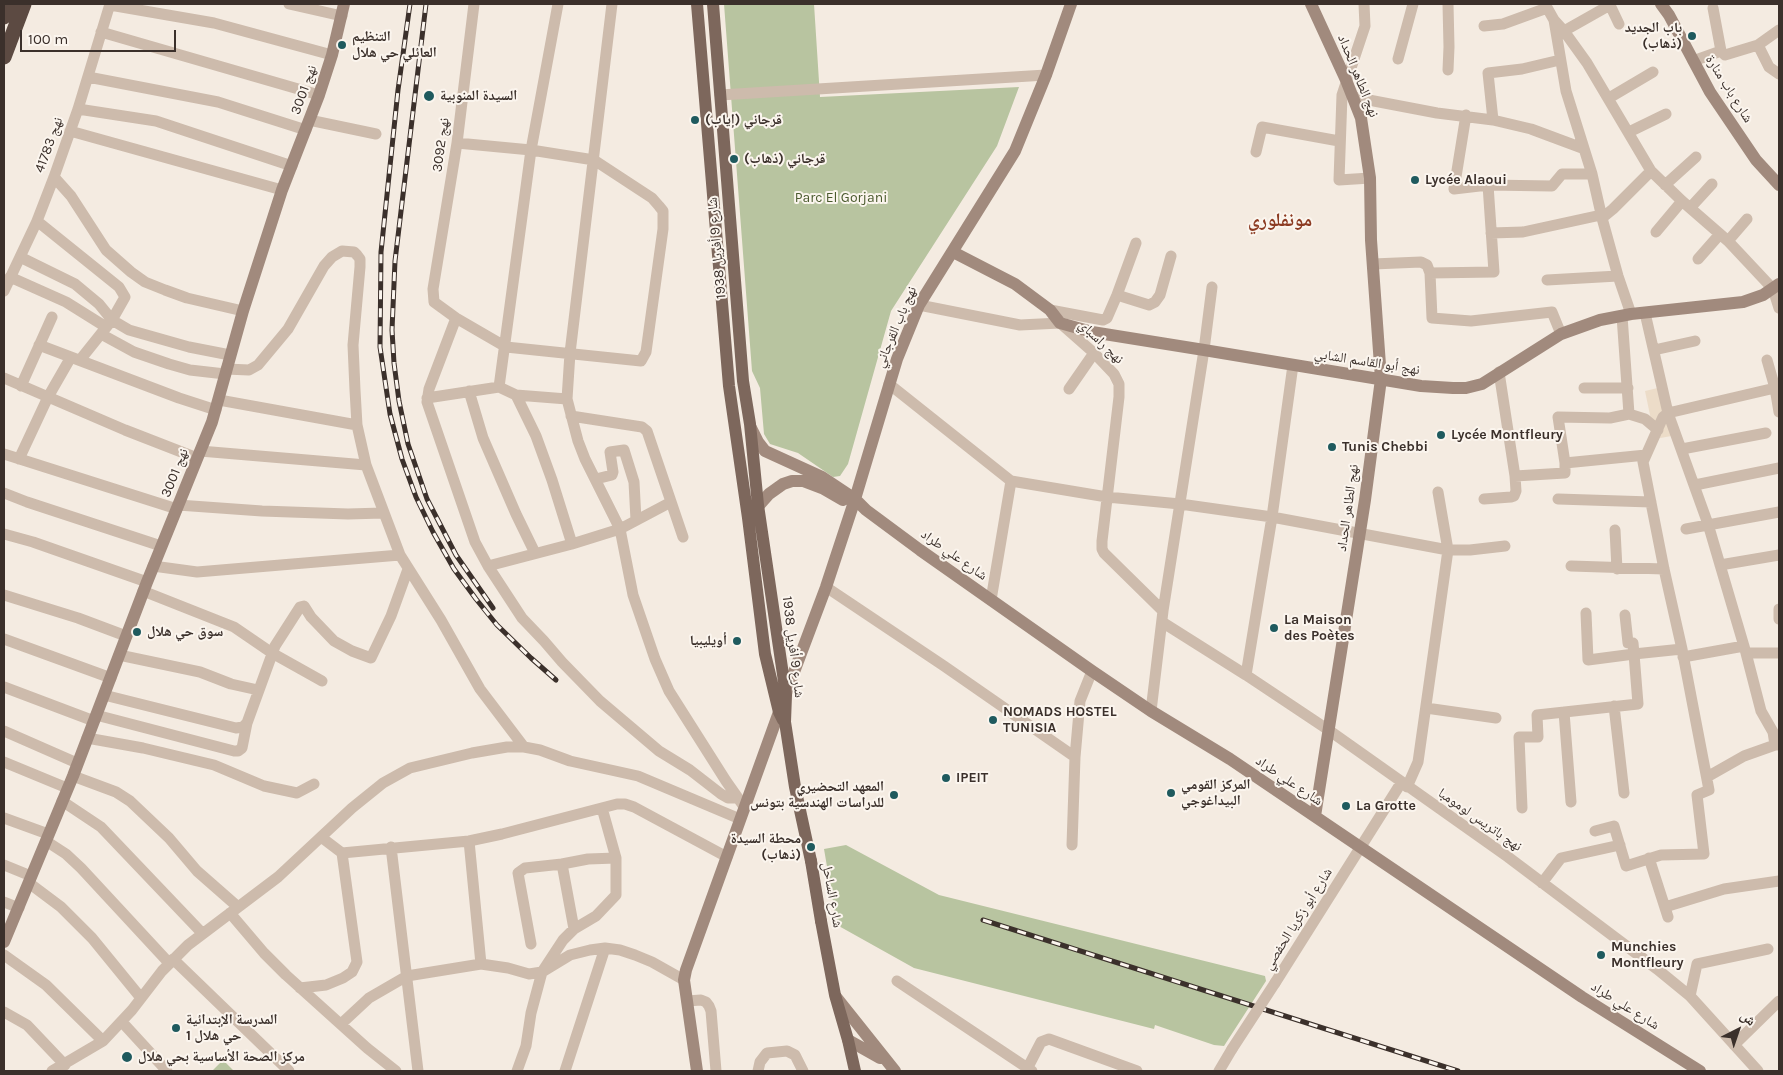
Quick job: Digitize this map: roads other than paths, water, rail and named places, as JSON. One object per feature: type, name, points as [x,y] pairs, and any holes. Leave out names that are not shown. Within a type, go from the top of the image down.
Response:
[{"type":"highway","points":[[4,17],[9,4]]},
{"type":"highway","points":[[4,57],[24,4]]},
{"type":"main road","name":"شارع 9 أفريل 1938","points":[[697,4],[729,386],[765,654],[782,717]]},
{"type":"main road","name":"شارع 9 أفريل 1938","points":[[713,4],[743,381],[750,424],[758,505],[786,695],[782,717]]},
{"type":"main road","name":"شارع الساحل","points":[[782,717],[811,861],[835,995],[855,1071]]},
{"type":"street","points":[[110,4],[214,24],[332,56]]},
{"type":"street","name":"نهج 41783","points":[[4,291],[54,177],[78,109],[110,4]]},
{"type":"street","points":[[289,4],[343,10]]},
{"type":"street","name":"نهج 3092","points":[[456,318],[434,302],[433,289],[457,143],[474,4]]},
{"type":"street","points":[[500,387],[531,150],[558,4]]},
{"type":"street","points":[[612,4],[570,353],[567,399],[578,441],[620,529],[633,595],[655,659],[669,691],[741,809]]},
{"type":"street","name":"نهج باب القرجاني","points":[[786,695],[826,587],[907,332],[933,280],[953,252],[1015,151],[1046,75],[1071,4]]},
{"type":"street","name":"نهج الطاهر الحداد","points":[[1311,4],[1346,80],[1361,118],[1370,178],[1373,264],[1381,379],[1360,534],[1315,816]]},
{"type":"street","points":[[1364,4],[1365,26],[1342,95],[1339,180],[1370,178]]},
{"type":"street","points":[[1398,59],[1413,4]]},
{"type":"street","points":[[1448,4],[1448,70]]},
{"type":"street","name":"شارع باب منارة","points":[[1661,4],[1669,9],[1693,61],[1710,92],[1756,160],[1779,185]]},
{"type":"street","points":[[1564,31],[1610,5],[1619,24]]},
{"type":"street","points":[[1484,26],[1503,24],[1546,6],[1554,20],[1587,63],[1651,171],[1776,286],[1779,308]]},
{"type":"street","points":[[1713,8],[1721,51],[1725,55],[1758,45],[1779,30]]},
{"type":"street","name":"نهج 3001","points":[[4,942],[73,776],[153,566],[218,405],[243,311],[282,190],[332,56],[343,10]]},
{"type":"street","points":[[1554,20],[1566,91],[1582,148],[1592,174],[1627,315],[1630,414]]},
{"type":"street","points":[[102,32],[319,95]]},
{"type":"street","points":[[1758,45],[1769,67],[1779,74]]},
{"type":"street","points":[[1693,61],[1721,51]]},
{"type":"street","points":[[1493,120],[1488,73],[1522,69],[1560,60]]},
{"type":"street","points":[[1609,98],[1653,72]]},
{"type":"street","points":[[720,95],[1046,75]]},
{"type":"street","points":[[88,77],[218,102],[307,125],[376,134]]},
{"type":"street","points":[[1353,97],[1437,113],[1466,115],[1493,120],[1531,129],[1582,148]]},
{"type":"street","points":[[78,109],[156,121],[292,166]]},
{"type":"street","points":[[1628,132],[1666,114]]},
{"type":"street","points":[[1466,115],[1454,189],[1488,185],[1552,186],[1562,174],[1592,174]]},
{"type":"street","points":[[1256,152],[1262,127],[1339,141]]},
{"type":"street","points":[[70,131],[282,190]]},
{"type":"street","points":[[457,143],[531,150],[594,160],[652,198],[663,210],[663,230],[644,357],[641,361],[506,347],[456,318],[427,398],[427,404],[475,542],[488,566],[522,618],[600,701],[659,751],[698,776],[741,809]]},
{"type":"street","points":[[1666,185],[1696,157]]},
{"type":"street","points":[[1491,232],[1523,232],[1601,216],[1613,209],[1651,171]]},
{"type":"street","points":[[54,177],[71,196],[106,250],[145,282],[179,295],[243,311]]},
{"type":"street","points":[[1656,232],[1686,204],[1712,184]]},
{"type":"street","points":[[1430,273],[1494,272],[1488,185]]},
{"type":"street","points":[[1698,259],[1747,219]]},
{"type":"street","points":[[19,459],[48,397],[76,358],[106,327],[125,296],[103,274],[36,221]]},
{"type":"street","points":[[1050,310],[1103,320],[1109,315],[1136,243]]},
{"type":"street","points":[[10,278],[66,302],[106,327],[134,352],[190,370],[226,372],[249,370],[258,365],[288,329],[324,266],[332,257],[342,251],[354,252],[360,258],[353,345],[357,424],[366,466],[400,555],[441,620],[480,689],[524,747]]},
{"type":"street","points":[[953,252],[1015,284],[1050,310],[1060,323]]},
{"type":"street","points":[[1117,295],[1149,305],[1156,302],[1160,295],[1171,256]]},
{"type":"street","points":[[20,257],[76,284],[99,304],[106,327]]},
{"type":"street","points":[[1373,264],[1421,262],[1427,265],[1430,273],[1432,318],[1471,322],[1552,312],[1561,334]]},
{"type":"street","points":[[1547,280],[1618,276]]},
{"type":"street","name":"نهج أبو القاسم الشابي","points":[[1060,323],[1092,332],[1293,365],[1440,388],[1466,388],[1489,380],[1561,334],[1600,320],[1627,315],[1742,302],[1763,295],[1776,286]]},
{"type":"street","points":[[1152,710],[1163,617],[1212,287]]},
{"type":"street","name":"نهج راسباي","points":[[919,305],[1020,325],[1060,323],[1094,353],[1114,374],[1119,384],[1107,496]]},
{"type":"street","points":[[1646,313],[1668,413],[1708,524],[1761,710],[1773,732],[1777,745],[1744,756],[1707,777]]},
{"type":"street","points":[[21,386],[52,317]]},
{"type":"street","points":[[106,327],[129,330],[189,347],[230,355]]},
{"type":"street","points":[[1654,350],[1695,340]]},
{"type":"street","points":[[40,344],[179,398],[357,424]]},
{"type":"street","points":[[1069,390],[1094,353]]},
{"type":"street","points":[[1767,360],[1777,393],[1779,412]]},
{"type":"street","points":[[1246,675],[1272,517],[1293,365]]},
{"type":"street","points":[[1484,499],[1514,496],[1516,491],[1499,372]]},
{"type":"street","points":[[4,378],[140,436],[199,454],[366,466]]},
{"type":"street","points":[[889,384],[1011,482],[1272,517],[1448,550],[1470,550],[1505,546]]},
{"type":"street","points":[[427,398],[469,390],[500,387],[516,395],[567,399]]},
{"type":"street","points":[[1584,388],[1628,388]]},
{"type":"street","points":[[469,390],[483,438],[535,553]]},
{"type":"street","points":[[1595,831],[1614,826],[1626,866],[1661,854],[1704,854],[1697,795],[1709,790],[1707,777],[1683,653],[1643,468],[1646,455],[1663,417],[1668,413],[1777,393]]},
{"type":"street","points":[[516,395],[539,444],[572,544]]},
{"type":"street","points":[[1515,476],[1565,473],[1558,417],[1610,418],[1630,414],[1645,419],[1658,430]]},
{"type":"street","points":[[571,416],[642,427],[647,431],[683,536]]},
{"type":"street","name":"شارع علي طراد","points":[[750,424],[758,442],[765,451],[822,477],[854,502],[1092,671],[1315,816],[1582,997],[1700,1071]]},
{"type":"street","points":[[1682,449],[1766,433]]},
{"type":"street","points":[[596,479],[612,475],[610,452],[624,450],[634,482],[636,520]]},
{"type":"street","points":[[4,454],[177,507],[262,512],[383,513]]},
{"type":"street","points":[[1565,463],[1646,455]]},
{"type":"street","points":[[1695,485],[1779,468]]},
{"type":"street","name":"شارع علي طراد","points":[[748,518],[758,505],[783,484],[792,481],[803,481],[854,502]]},
{"type":"street","points":[[991,600],[1011,482]]},
{"type":"street","name":"شارع أبو زكريا الحفصي","points":[[1218,1071],[1360,848],[1418,762],[1448,550],[1438,492]]},
{"type":"street","points":[[4,493],[161,546]]},
{"type":"street","name":"نهج باتريس لومومبا","points":[[1107,496],[1102,541],[1104,553],[1163,617],[1330,731],[1542,883],[1690,996],[1758,1071]]},
{"type":"street","points":[[1558,499],[1651,502]]},
{"type":"street","points":[[488,566],[620,529],[670,502]]},
{"type":"street","points":[[1686,529],[1779,512]]},
{"type":"street","points":[[1615,530],[1617,569]]},
{"type":"street","points":[[4,534],[33,542],[145,587],[234,627],[272,653],[322,681]]},
{"type":"street","points":[[153,566],[197,572],[400,555]]},
{"type":"street","points":[[1720,565],[1779,555]]},
{"type":"street","points":[[1571,566],[1617,569],[1664,569]]},
{"type":"street","points":[[4,687],[95,718],[238,751],[242,748],[247,723],[272,653],[287,626],[302,606],[334,641],[352,651],[371,658],[391,616],[408,569]]},
{"type":"street","points":[[826,587],[1075,757]]},
{"type":"street","points":[[4,596],[78,618],[126,636]]},
{"type":"street","points":[[1779,609],[1779,619]]},
{"type":"street","points":[[1586,613],[1588,660],[1634,654],[1745,650],[1779,653]]},
{"type":"street","points":[[1522,808],[1519,737],[1538,737],[1537,715],[1638,704],[1633,643],[1628,643],[1626,615]]},
{"type":"street","points":[[4,639],[110,678]]},
{"type":"street","points":[[765,654],[779,652],[790,659],[800,653]]},
{"type":"street","points":[[119,654],[200,672],[231,684],[258,690]]},
{"type":"street","points":[[1072,845],[1075,757],[1080,701],[1092,671]]},
{"type":"street","points":[[104,694],[236,728],[243,728],[247,723]]},
{"type":"street","points":[[1614,706],[1624,793]]},
{"type":"street","points":[[1426,708],[1496,718]]},
{"type":"street","points":[[1564,712],[1571,802]]},
{"type":"street","points":[[697,1071],[684,980],[727,857],[741,809],[782,717]]},
{"type":"street","points":[[4,731],[77,762]]},
{"type":"street","points":[[87,738],[143,748],[214,766],[264,786],[297,793],[314,784]]},
{"type":"street","points":[[52,1071],[103,1041],[122,1022],[171,961],[202,933],[278,877],[352,808],[383,783],[410,768],[472,753],[507,747],[524,747],[540,750],[570,761],[638,776],[741,809]]},
{"type":"street","points":[[4,762],[67,788]]},
{"type":"street","points":[[73,776],[116,792],[130,801],[170,838],[196,871],[234,910],[264,953],[300,988],[396,1071]]},
{"type":"street","points":[[62,801],[101,827],[202,933]]},
{"type":"street","points":[[342,853],[469,841],[617,804],[624,804],[634,807],[727,857]]},
{"type":"street","points":[[517,1071],[526,1046],[531,1013],[542,972],[563,940],[574,929],[596,916],[614,898],[617,891],[616,858],[602,808]]},
{"type":"street","points":[[4,818],[47,838],[66,854],[171,961],[289,1071]]},
{"type":"street","points":[[300,988],[334,983],[348,976],[357,962],[342,853],[322,837]]},
{"type":"street","points":[[469,841],[481,964]]},
{"type":"street","points":[[1542,883],[1561,858],[1620,846]]},
{"type":"street","points":[[391,848],[418,1071]]},
{"type":"street","points":[[531,944],[518,873],[526,868],[588,859],[616,858]]},
{"type":"street","points":[[1649,858],[1667,912],[1724,888],[1779,881]]},
{"type":"street","points":[[562,864],[574,929]]},
{"type":"street","points":[[4,865],[30,880],[61,907],[92,938],[141,998]]},
{"type":"street","points":[[4,902],[19,908]]},
{"type":"street","points":[[341,1024],[369,998],[407,976],[481,964],[508,968],[529,974],[542,972],[570,955],[606,948],[635,955],[684,980]]},
{"type":"street","points":[[565,1071],[606,948]]},
{"type":"street","points":[[1690,996],[1697,964],[1768,948]]},
{"type":"street","points":[[4,955],[52,990],[103,1041]]},
{"type":"street","points":[[897,981],[1030,1070],[1041,1042],[1049,1039],[1137,1071]]},
{"type":"street","points":[[835,995],[891,1067]]},
{"type":"street","points":[[688,1001],[701,1000],[709,1006],[716,1071]]},
{"type":"street","points":[[1734,1045],[1779,1001]]},
{"type":"street","points":[[4,1012],[27,1025],[65,1064]]},
{"type":"street","points":[[122,1022],[167,1071]]},
{"type":"street","points":[[848,1040],[891,1067]]},
{"type":"street","points":[[758,1071],[760,1062],[767,1053],[787,1051],[795,1055],[803,1071]]},
{"type":"railway","points":[[410,4],[398,90],[381,252],[380,347],[390,414],[402,459],[416,497],[454,569],[497,625],[556,680]]},
{"type":"railway","points":[[426,4],[395,261],[392,330],[394,363],[399,401],[408,444],[427,499],[456,555],[493,608]]},
{"type":"railway","points":[[983,920],[1458,1071]]},
{"type":"place","name":"باب الجديد (ذهاب)","points":[[1692,36]]},
{"type":"place","name":"التنظيم العائلي حي هلال","points":[[342,45]]},
{"type":"place","name":"السيدة المنوبية","points":[[429,96]]},
{"type":"place","name":"قرجاني (إياب)","points":[[695,120]]},
{"type":"place","name":"قرجاني (ذهاب)","points":[[734,159]]},
{"type":"place","name":"Lycée Alaoui","points":[[1415,180]]},
{"type":"place","name":"Lycée Montfleury","points":[[1441,435]]},
{"type":"place","name":"Tunis Chebbi","points":[[1332,447]]},
{"type":"place","name":"La Maison des Poètes","points":[[1274,628]]},
{"type":"place","name":"سوق حي هلال","points":[[137,632]]},
{"type":"place","name":"أويليبيا","points":[[737,641]]},
{"type":"place","name":"NOMADS HOSTEL TUNISIA","points":[[993,720]]},
{"type":"place","name":"IPEIT","points":[[946,778]]},
{"type":"place","name":"المركز القومي البيداغوجي","points":[[1171,793]]},
{"type":"place","name":"المعهد التحضيري للدراسات الهندسية بتونس","points":[[894,795]]},
{"type":"place","name":"La Grotte","points":[[1346,806]]},
{"type":"place","name":"محطة السيدة (ذهاب)","points":[[811,847]]},
{"type":"place","name":"Munchies Montfleury","points":[[1601,955]]},
{"type":"place","name":"المدرسة الإبتدائية حي هلال 1","points":[[176,1028]]},
{"type":"place","name":"مركز الصحة الأساسية بحي هلال","points":[[127,1057]]},
{"type":"district","name":"مونفلوري","points":[[1280,221]]},
{"type":"park label","name":"Parc El Gorjani","points":[[841,198]]}]
